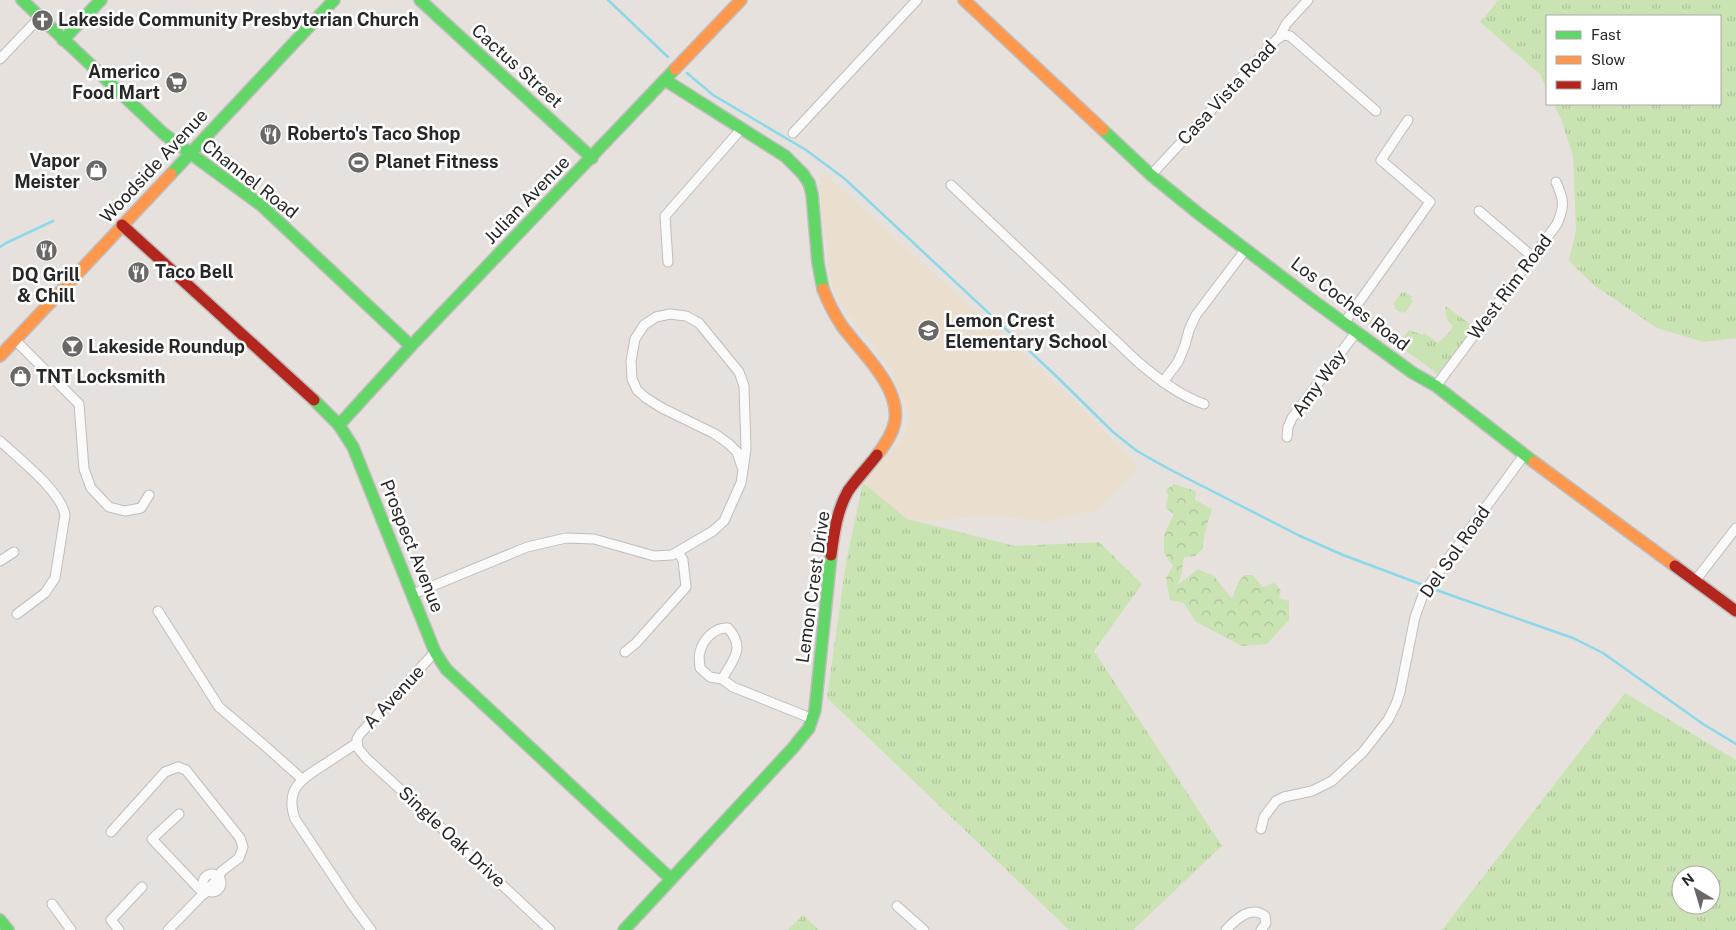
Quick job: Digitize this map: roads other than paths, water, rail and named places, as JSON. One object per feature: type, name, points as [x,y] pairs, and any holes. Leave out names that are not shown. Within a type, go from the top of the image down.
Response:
[{"type":"street","name":"Channel Road","points":[[22,0],[164,134],[261,204],[411,346]]},
{"type":"street","points":[[63,40],[101,0]]},
{"type":"street","name":"Woodside Avenue","points":[[0,356],[334,0]]},
{"type":"street","name":"Cactus Street","points":[[420,0],[592,158]]},
{"type":"street","name":"Julian Avenue","points":[[339,425],[411,346],[741,0]]},
{"type":"street","points":[[793,133],[917,0]]},
{"type":"street","name":"Los Coches Road","points":[[964,0],[1151,175],[1246,249],[1413,373],[1436,386],[1524,455],[1736,611]]},
{"type":"street","points":[[1278,38],[1286,24],[1308,0]]},
{"type":"street","points":[[0,59],[40,17]]},
{"type":"street","name":"Casa Vista Road","points":[[1151,175],[1278,38],[1284,35],[1290,36],[1376,111]]},
{"type":"street","name":"Lemon Crest Drive","points":[[624,930],[801,739],[809,728],[813,719],[832,551],[841,507],[853,483],[888,440],[895,420],[895,407],[888,386],[836,316],[827,300],[819,272],[814,204],[809,183],[800,170],[773,148],[665,80]]},
{"type":"street","points":[[1345,322],[1430,202],[1381,160],[1408,120]]},
{"type":"street","points":[[668,262],[665,216],[742,128]]},
{"type":"street","name":"West Rim Road","points":[[1436,386],[1557,224],[1564,200],[1556,182]]},
{"type":"street","points":[[951,185],[1138,362],[1163,382],[1188,398],[1204,404]]},
{"type":"street","points":[[1479,211],[1533,256]]},
{"type":"street","name":"Prospect Avenue","points":[[122,225],[339,425],[353,447],[435,652],[446,668],[671,879]]},
{"type":"street","points":[[1163,382],[1182,354],[1189,330],[1196,316],[1246,249]]},
{"type":"street","points":[[413,594],[527,547],[566,538],[594,539],[654,556],[672,555],[713,531],[724,521],[741,483],[743,470],[746,449],[744,386],[739,372],[699,323],[686,316],[670,314],[656,317],[644,325],[635,339],[631,362],[632,379],[637,390],[662,408],[715,434],[729,444],[737,452],[743,470]]},
{"type":"street","name":"Amy Way","points":[[1287,437],[1288,427],[1292,418],[1357,331]]},
{"type":"street","points":[[15,340],[79,404],[84,469],[91,488],[109,506],[126,511],[141,508],[149,495]]},
{"type":"street","points":[[0,441],[55,493],[64,506],[66,515],[55,578],[45,593],[17,614]]},
{"type":"street","name":"Del Sol Road","points":[[1261,829],[1264,817],[1276,801],[1284,797],[1312,791],[1332,780],[1363,752],[1388,720],[1400,692],[1415,617],[1424,592],[1524,455]]},
{"type":"street","points":[[1696,581],[1734,534]]},
{"type":"street","points":[[0,561],[14,552]]},
{"type":"street","points":[[625,652],[636,643],[686,587],[683,560],[678,552]]},
{"type":"street","points":[[158,611],[219,707],[302,779]]},
{"type":"street","points":[[722,679],[736,655],[738,646],[735,636],[728,628],[721,628],[712,633],[704,643],[699,653],[700,668],[710,677],[722,679],[733,687],[813,719]]},
{"type":"street","name":"A Avenue","points":[[357,743],[360,734],[435,652]]},
{"type":"street","points":[[357,743],[302,779],[296,788],[292,808],[296,819],[371,930]]},
{"type":"street","name":"Single Oak Drive","points":[[357,743],[361,753],[366,758],[550,930]]},
{"type":"street","points":[[111,832],[165,772],[178,767],[186,770],[242,843],[242,854],[239,858],[222,870],[213,884],[173,928]]},
{"type":"street","points":[[178,814],[152,839],[205,892],[211,892],[219,888],[221,884],[219,876]]},
{"type":"street","points":[[119,930],[111,920],[142,887]]},
{"type":"street","points":[[52,904],[71,930]]},
{"type":"street","points":[[897,906],[924,930]]},
{"type":"street","points":[[1226,930],[1246,914],[1254,911],[1265,916],[1266,923],[1261,930]]},
{"type":"street","points":[[0,920],[8,930]]},
{"type":"waterway","points":[[608,0],[668,57]]},
{"type":"waterway","points":[[687,73],[713,95],[806,150],[845,179],[1053,373],[1113,432],[1137,451],[1300,536],[1343,555],[1423,585]]},
{"type":"waterway","points":[[0,247],[53,221]]},
{"type":"waterway","points":[[1436,590],[1573,638],[1603,653],[1703,724],[1736,744]]},
{"type":"place","name":"Lakeside Community Presbyterian Church","points":[[42,20]]},
{"type":"place","name":"Americo Food Mart","points":[[176,82]]},
{"type":"place","name":"Roberto's Taco Shop","points":[[271,134]]},
{"type":"place","name":"Planet Fitness","points":[[359,162]]},
{"type":"place","name":"Vapor Meister","points":[[96,171]]},
{"type":"place","name":"DQ Grill & Chill","points":[[46,250]]},
{"type":"place","name":"Taco Bell","points":[[139,272]]},
{"type":"place","name":"Lemon Crest Elementary School","points":[[929,331]]},
{"type":"place","name":"Lakeside Roundup","points":[[72,347]]},
{"type":"place","name":"TNT Locksmith","points":[[20,377]]}]
